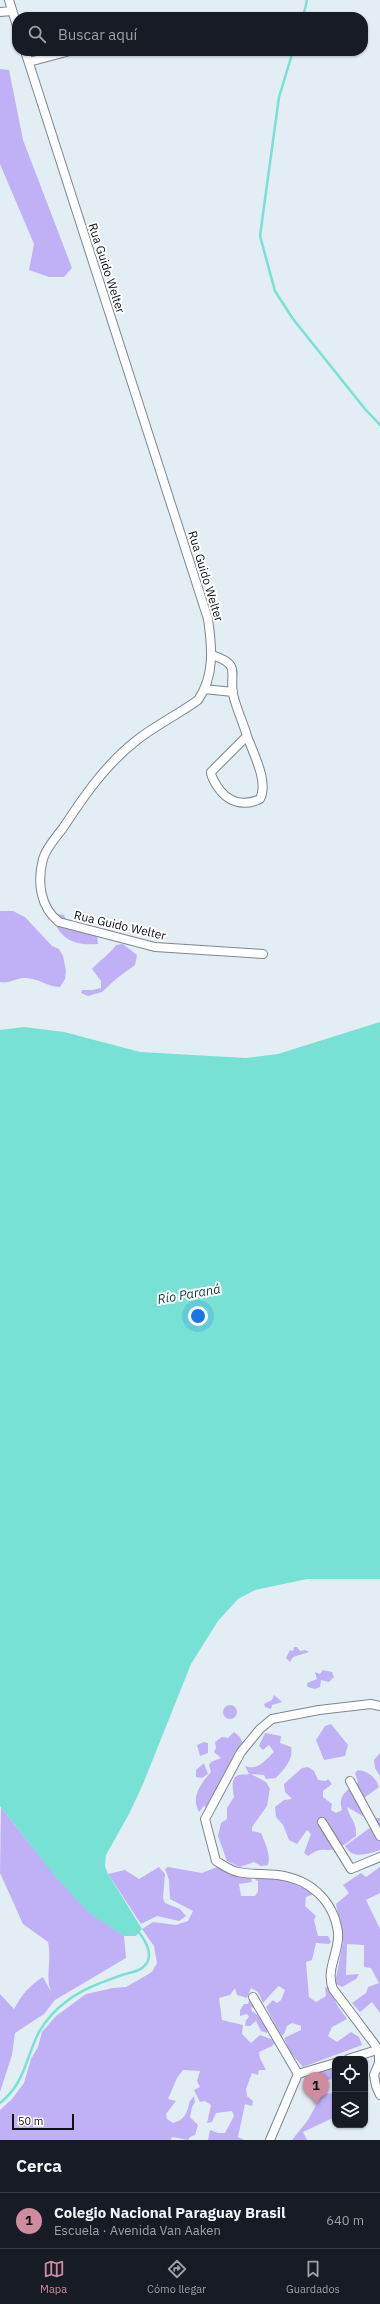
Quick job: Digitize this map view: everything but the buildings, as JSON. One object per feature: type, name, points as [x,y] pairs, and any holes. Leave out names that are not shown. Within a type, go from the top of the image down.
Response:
[{"type":"street","points":[[0,12],[12,11],[9,0]]},
{"type":"street","name":"Rua Guido Welter","points":[[26,56],[208,619],[212,655],[204,689],[198,700],[137,740],[93,783],[44,856],[40,874],[41,891],[45,905],[51,915],[67,925],[155,947],[263,954]]},
{"type":"street","points":[[28,62],[51,56]]},
{"type":"street","points":[[212,655],[225,660],[230,665],[233,673],[233,692],[262,783],[263,792],[260,799],[254,802],[234,802],[222,794],[211,772],[247,736]]},
{"type":"street","points":[[204,689],[233,692]]},
{"type":"street","points":[[380,1706],[372,1704],[319,1710],[272,1719],[260,1729],[241,1752],[205,1819],[216,1862],[236,1872],[296,1879],[315,1888],[325,1899],[334,1919],[338,1933],[330,1980],[333,1989],[379,2050],[379,2063],[374,2075],[376,2086],[380,2095]]},
{"type":"street","points":[[350,1781],[380,1836]]},
{"type":"street","points":[[322,1822],[351,1869],[380,1857]]},
{"type":"street","points":[[253,1998],[298,2074]]},
{"type":"street","points":[[358,2056],[379,2050]]},
{"type":"street","points":[[298,2074],[332,2064]]},
{"type":"street","points":[[270,2140],[298,2074]]},
{"type":"shaded area","points":[[0,69],[9,70],[23,140],[72,268],[64,277],[49,277],[29,270],[34,244],[0,164]]},
{"type":"shaded area","points":[[0,911],[13,911],[25,917],[52,946],[59,949],[63,956],[66,971],[65,979],[60,987],[28,978],[0,982]]},
{"type":"shaded area","points":[[58,914],[64,915],[70,928],[73,930],[97,935],[98,944],[83,944],[70,940],[64,936],[59,931],[53,917]]},
{"type":"shaded area","points":[[123,944],[137,955],[135,965],[102,992],[88,996],[81,993],[82,990],[101,988],[101,981],[92,969],[116,945]]},
{"type":"shaded area","points":[[294,1647],[297,1647],[300,1651],[305,1650],[309,1652],[293,1657],[290,1662],[286,1658],[290,1650],[293,1651]]},
{"type":"shaded area","points":[[323,1670],[332,1672],[334,1677],[329,1682],[321,1680],[320,1687],[317,1689],[307,1686],[307,1683],[317,1679],[315,1672],[320,1674]]},
{"type":"shaded area","points":[[274,1695],[282,1702],[272,1705],[271,1709],[265,1707],[264,1704],[272,1700]]},
{"type":"shaded area","points":[[227,1705],[233,1705],[237,1709],[237,1715],[233,1719],[227,1719],[223,1715],[223,1709]]},
{"type":"shaded area","points":[[331,1724],[348,1745],[345,1756],[324,1760],[316,1740],[325,1726]]},
{"type":"shaded area","points":[[234,1732],[240,1737],[243,1744],[234,1756],[210,1809],[204,1806],[199,1812],[196,1801],[198,1790],[211,1772],[209,1765],[211,1762],[221,1758],[214,1752],[216,1748],[215,1742],[222,1737],[228,1738]]},
{"type":"shaded area","points":[[265,1733],[281,1736],[280,1743],[291,1747],[292,1751],[288,1764],[276,1778],[266,1779],[264,1775],[251,1774],[266,1782],[270,1789],[267,1806],[252,1827],[252,1831],[261,1833],[267,1849],[269,1861],[268,1865],[261,1866],[254,1862],[240,1867],[227,1861],[218,1836],[221,1823],[227,1819],[227,1808],[234,1797],[234,1778],[239,1775],[249,1774],[245,1766],[258,1766],[274,1752],[269,1745],[263,1750],[259,1746]]},
{"type":"shaded area","points":[[204,1742],[208,1743],[208,1753],[200,1756],[197,1745]]},
{"type":"shaded area","points":[[380,1753],[380,1776],[375,1768],[374,1760]]},
{"type":"shaded area","points":[[204,1763],[208,1774],[202,1778],[196,1777],[196,1770]]},
{"type":"shaded area","points":[[308,1767],[314,1771],[318,1780],[326,1781],[328,1779],[332,1784],[323,1791],[323,1797],[332,1804],[331,1810],[336,1813],[342,1810],[341,1801],[344,1793],[358,1782],[355,1773],[358,1770],[368,1773],[373,1777],[378,1783],[379,1787],[364,1798],[373,1816],[375,1818],[380,1818],[380,1850],[361,1855],[352,1853],[348,1850],[345,1846],[371,1827],[366,1818],[347,1807],[354,1824],[356,1836],[344,1845],[337,1845],[336,1849],[320,1850],[308,1856],[304,1853],[311,1834],[307,1830],[297,1844],[289,1840],[283,1825],[276,1817],[275,1807],[284,1800],[292,1799],[285,1792],[284,1784],[302,1768]]},
{"type":"shaded area","points":[[1,1807],[43,1860],[73,1893],[106,1923],[124,1936],[126,1958],[55,2000],[44,2014],[15,2033],[12,2055],[0,2092],[0,1994],[14,2009],[26,1991],[43,1977],[51,1992],[49,1986],[48,1942],[23,1924],[0,1873]]},
{"type":"shaded area","points":[[159,1867],[165,1874],[163,1898],[165,1903],[180,1909],[186,1916],[179,1921],[157,1916],[141,1924],[108,1874],[125,1870],[139,1879]]},
{"type":"shaded area","points":[[168,1867],[202,1873],[217,1867],[251,1877],[252,1882],[239,1884],[241,1896],[255,1896],[258,1892],[258,1881],[255,1880],[258,1876],[273,1877],[287,1881],[314,1894],[306,1897],[305,1906],[316,1916],[314,1920],[318,1936],[328,1936],[331,1942],[329,1944],[316,1943],[312,1960],[306,1962],[309,1997],[316,2002],[326,1996],[325,1988],[329,1985],[337,2005],[347,2019],[332,2027],[328,2036],[337,2042],[351,2032],[359,2037],[362,2045],[303,2067],[289,2051],[284,2038],[301,2030],[301,2026],[292,2023],[287,2026],[284,2034],[281,2036],[266,2007],[273,2000],[277,2003],[281,2000],[285,1990],[279,1986],[263,2003],[258,1992],[251,1988],[247,1998],[237,1995],[235,1988],[230,1995],[219,1998],[222,2020],[243,2025],[242,2034],[251,2043],[260,2035],[276,2041],[272,2046],[259,2052],[260,2058],[266,2070],[259,2070],[258,2075],[252,2073],[246,2089],[247,2096],[253,2101],[252,2106],[245,2104],[238,2137],[244,2140],[208,2140],[210,2130],[218,2133],[225,2133],[234,2116],[232,2111],[216,2113],[212,2122],[207,2123],[211,2105],[205,2101],[200,2102],[194,2090],[200,2087],[197,2081],[200,2071],[183,2070],[177,2078],[168,2099],[176,2101],[166,2114],[167,2119],[173,2123],[181,2120],[194,2096],[195,2102],[192,2107],[190,2117],[198,2125],[195,2135],[190,2137],[188,2140],[172,2137],[171,2140],[0,2140],[0,2110],[12,2099],[24,2083],[31,2059],[38,2047],[42,2032],[56,2016],[86,1994],[113,1988],[126,1987],[152,1972],[157,1963],[154,1946],[142,1929],[153,1922],[176,1925],[188,1921],[193,1911],[170,1899],[169,1880],[165,1869]]},
{"type":"shaded area","points":[[380,1867],[380,1893],[366,1900],[380,1929],[380,2013],[372,2002],[360,2012],[352,2003],[366,1993],[368,1987],[379,1983],[371,1968],[364,1967],[364,1945],[347,1944],[346,1975],[359,1974],[356,1979],[342,1987],[335,1983],[343,1942],[336,1904],[349,1893],[343,1885],[361,1873],[366,1877]]},
{"type":"shaded area","points":[[251,1995],[257,2009],[251,2007],[252,2011],[269,2023],[267,2033],[261,2031],[256,2021],[250,2026],[245,2026],[246,2020],[249,2017],[247,2014],[240,2016],[240,2010],[244,2004],[248,2004]]},
{"type":"shaded area","points":[[332,2068],[332,2079],[319,2081],[314,2072]]},
{"type":"shaded area","points":[[332,2093],[332,2118],[303,2132],[307,2140],[292,2140],[308,2120],[322,2094]]},
{"type":"water","name":"Río Paraná","points":[[380,1022],[380,1579],[307,1579],[255,1590],[238,1599],[218,1621],[191,1664],[143,1784],[129,1814],[106,1855],[105,1866],[108,1874],[142,1929],[136,1936],[124,1936],[89,1913],[55,1876],[0,1806],[0,1030],[24,1027],[64,1032],[140,1052],[246,1058],[278,1054]]},
{"type":"waterway","points":[[304,12],[307,0]]},
{"type":"waterway","points":[[291,56],[279,97],[260,236],[275,291],[293,319],[365,409],[380,425]]},
{"type":"waterway","points":[[0,2103],[15,2087],[24,2070],[39,2032],[55,2011],[73,1996],[101,1983],[138,1970],[146,1964],[149,1955],[148,1950],[138,1931]]},
{"type":"place","name":"Colegio Nacional Paraguay Brasil","points":[[316,2105]]}]
